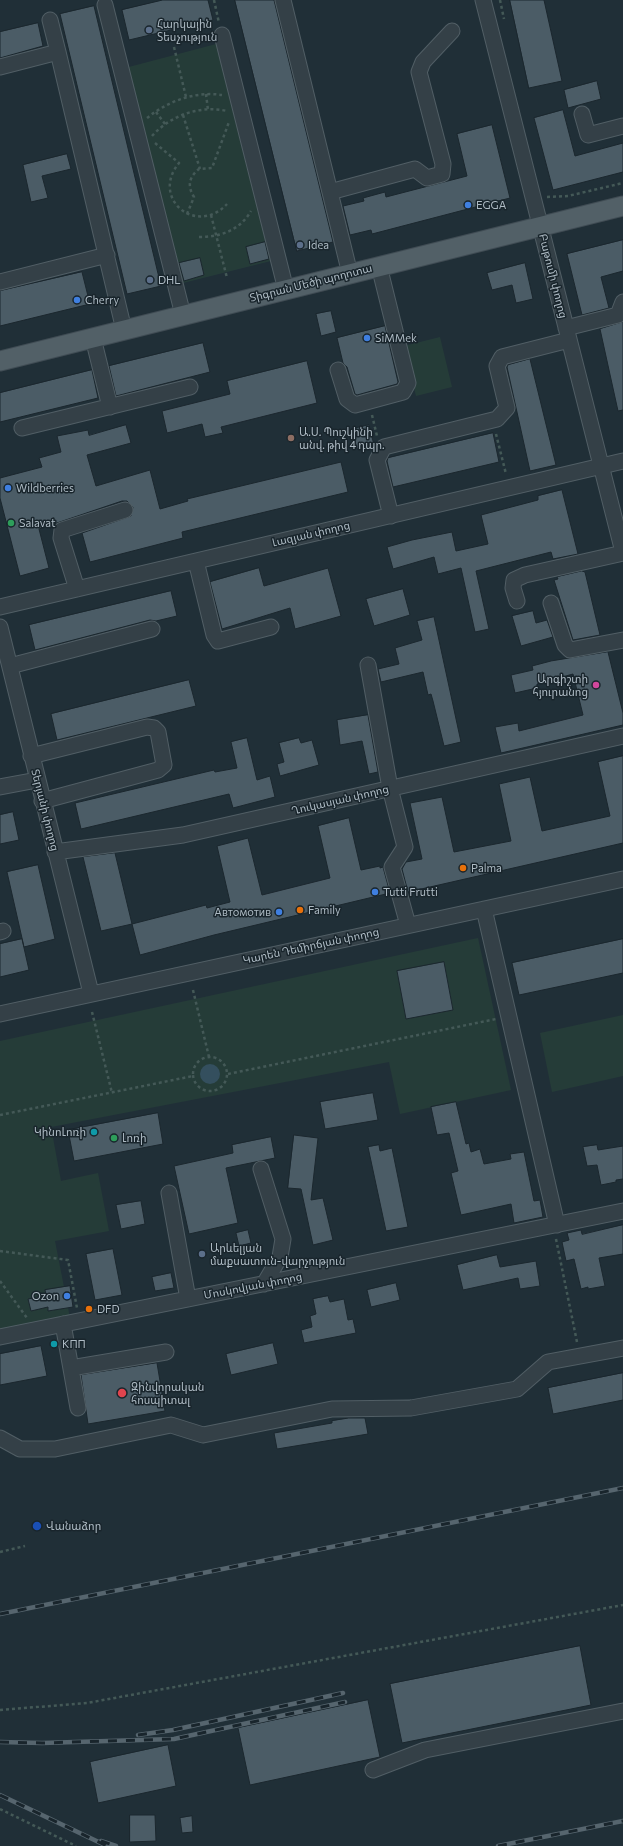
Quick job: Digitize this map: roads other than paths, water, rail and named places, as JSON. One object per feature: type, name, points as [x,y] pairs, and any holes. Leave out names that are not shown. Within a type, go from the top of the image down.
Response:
[{"type":"main road","name":"Տիգրան Մեծի պողոտա","points":[[0,361],[623,206]]},
{"type":"street","points":[[283,0],[350,274]]},
{"type":"street","name":"Բաթումի փողոց","points":[[484,0],[623,553]]},
{"type":"street","points":[[105,5],[183,315]]},
{"type":"street","points":[[50,20],[124,330]]},
{"type":"street","points":[[330,192],[414,169],[427,178],[442,174],[444,164],[419,72],[423,62],[452,31]]},
{"type":"street","points":[[222,35],[238,109],[286,290]]},
{"type":"street","points":[[0,67],[58,52]]},
{"type":"street","points":[[582,114],[588,135],[623,126]]},
{"type":"street","points":[[0,282],[107,255]]},
{"type":"street","points":[[338,370],[347,399],[355,405],[403,392],[408,383],[379,266]]},
{"type":"street","points":[[391,516],[377,460],[384,447],[497,419],[507,408],[497,366],[502,357],[618,315],[623,302]]},
{"type":"street","points":[[93,338],[110,407]]},
{"type":"street","points":[[22,428],[190,387]]},
{"type":"street","name":"Լազյան փողոց","points":[[0,607],[623,461]]},
{"type":"street","points":[[77,589],[61,538],[62,530],[125,510]]},
{"type":"street","points":[[517,601],[513,588],[514,580],[525,575],[623,553]]},
{"type":"street","points":[[196,561],[214,635],[218,641],[271,627]]},
{"type":"street","points":[[551,603],[565,645],[570,650],[623,640]]},
{"type":"street","name":"Տերյանի փողոց","points":[[0,627],[91,994]]},
{"type":"street","points":[[10,666],[152,629]]},
{"type":"street","points":[[368,665],[390,788],[405,847],[392,867],[408,925]]},
{"type":"street","points":[[32,756],[147,727],[154,728],[158,732],[164,765],[158,770],[42,801]]},
{"type":"street","name":"Ղուկասյան փողոց","points":[[55,852],[183,835],[623,736]]},
{"type":"street","points":[[0,787],[37,780]]},
{"type":"street","name":"Կարեն Դեմիրճյան փողոց","points":[[0,1014],[623,879]]},
{"type":"street","points":[[484,908],[555,1226]]},
{"type":"street","points":[[261,1169],[283,1239],[280,1257],[264,1284]]},
{"type":"street","points":[[169,1193],[188,1299]]},
{"type":"street","name":"Մոսկովյան փողոց","points":[[0,1337],[555,1226],[623,1211]]},
{"type":"street","points":[[63,1324],[78,1408]]},
{"type":"street","points":[[0,1438],[20,1449],[55,1449],[171,1425],[203,1435],[332,1409],[411,1408],[516,1389],[548,1362],[623,1348]]},
{"type":"street","points":[[71,1368],[166,1352]]},
{"type":"street","points":[[373,1770],[425,1750],[623,1711]]},
{"type":"water","points":[[210,1064],[217,1067],[220,1074],[217,1081],[210,1084],[203,1081],[200,1074],[203,1067]]},
{"type":"railway","points":[[0,1614],[623,1488]]},
{"type":"railway","points":[[138,1735],[173,1730],[343,1693]]},
{"type":"railway","points":[[0,1742],[42,1743],[174,1739],[345,1702]]},
{"type":"railway","points":[[0,1795],[107,1846]]},
{"type":"railway","points":[[498,1846],[623,1821]]},
{"type":"railway","points":[[101,1841],[116,1846]]},
{"type":"place","name":"Հարկային Տեսչություն","points":[[149,30]]},
{"type":"place","name":"EGGA","points":[[468,205]]},
{"type":"place","name":"Idea","points":[[300,245]]},
{"type":"place","name":"DHL","points":[[150,280]]},
{"type":"place","name":"Cherry","points":[[77,300]]},
{"type":"place","name":"SiMMek","points":[[367,338]]},
{"type":"place","name":"Ա.Ս. Պուշկինի անվ. թիվ 4 դպր.","points":[[291,438]]},
{"type":"place","name":"Wildberries","points":[[8,488]]},
{"type":"place","name":"Salavat","points":[[11,523]]},
{"type":"place","name":"Արգիշտի հյուրանոց","points":[[596,685]]},
{"type":"place","name":"Palma","points":[[463,868]]},
{"type":"place","name":"Tutti Frutti","points":[[375,892]]},
{"type":"place","name":"Family","points":[[300,910]]},
{"type":"place","name":"Автомотив","points":[[279,912]]},
{"type":"place","name":"ԿինոԼոռի","points":[[94,1132]]},
{"type":"place","name":"Լոռի","points":[[114,1138]]},
{"type":"place","name":"Արևելյան մաքսատուն-վարչություն","points":[[202,1254]]},
{"type":"place","name":"Ozon","points":[[67,1296]]},
{"type":"place","name":"DFD","points":[[89,1309]]},
{"type":"place","name":"КПП","points":[[54,1344]]},
{"type":"place","name":"Զինվորական հոսպիտալ","points":[[122,1393]]},
{"type":"place","name":"Վանաձոր","points":[[37,1526]]}]
